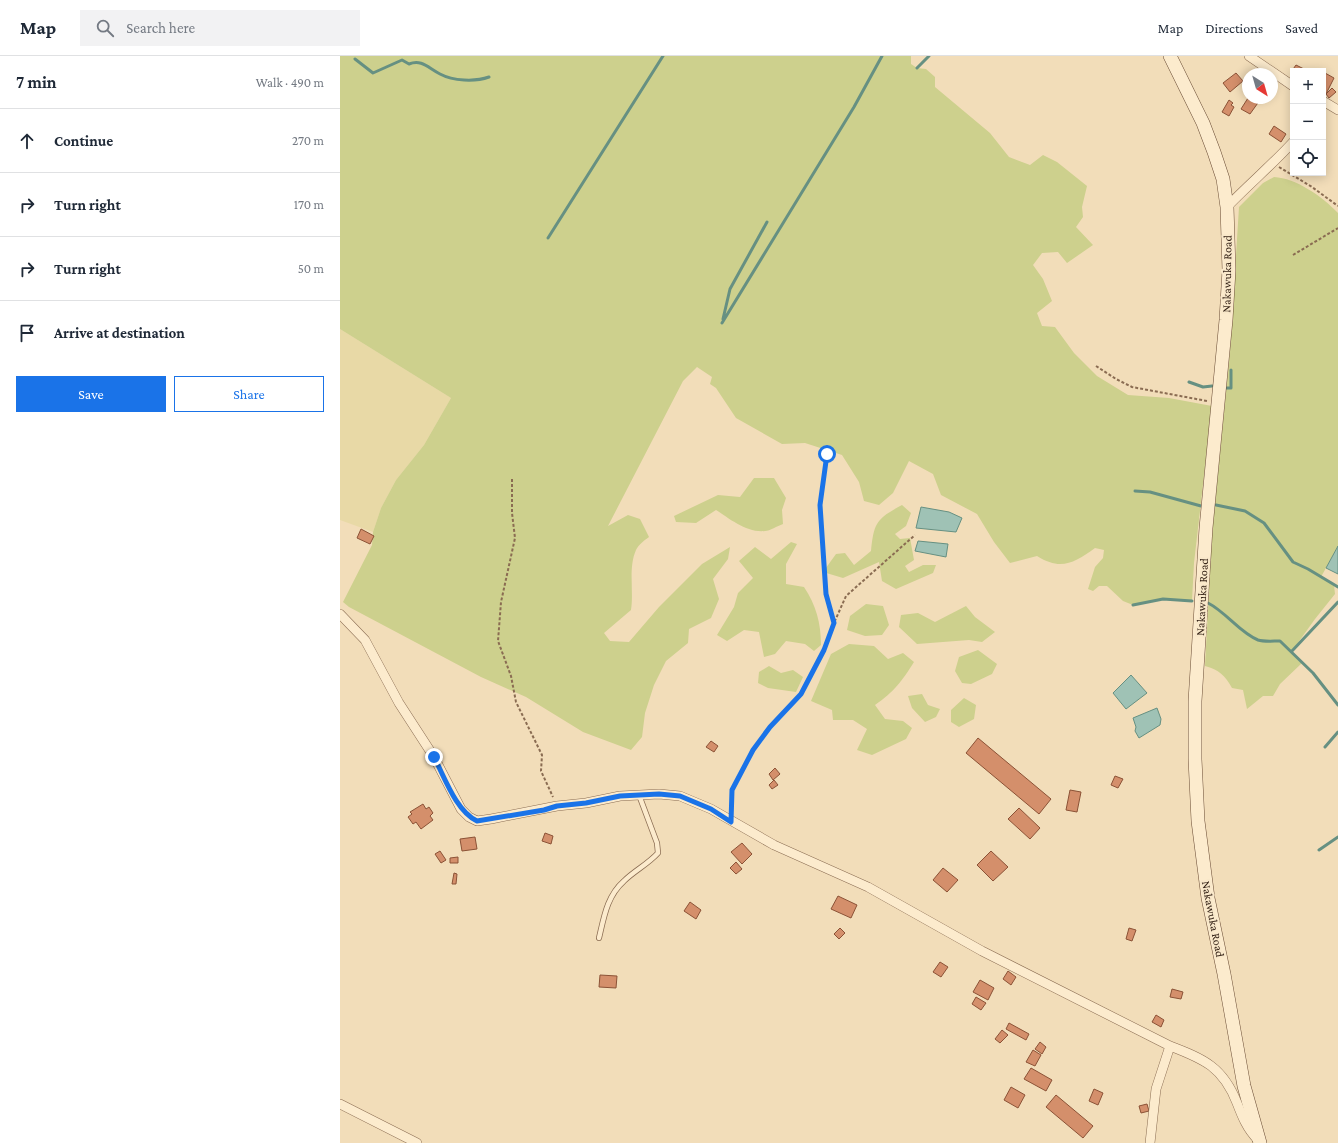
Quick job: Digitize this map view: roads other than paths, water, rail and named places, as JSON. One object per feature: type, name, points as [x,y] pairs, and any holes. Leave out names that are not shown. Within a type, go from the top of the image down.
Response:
[{"type":"main road","name":"Nakawuka Road","points":[[1170,56],[1203,123],[1214,152],[1223,179],[1227,207],[1229,270],[1206,528],[1195,701],[1195,759],[1198,821],[1208,898],[1224,974],[1244,1086],[1260,1142]]},
{"type":"street","points":[[1249,56],[1290,84]]},
{"type":"street","points":[[1326,102],[1338,110]]},
{"type":"street","points":[[1227,207],[1290,146]]},
{"type":"street","points":[[340,614],[365,640],[399,703],[437,763],[460,809],[469,817],[477,821],[557,806],[639,795],[659,794],[680,796],[711,809],[731,822],[774,845],[868,887],[982,951],[1170,1046],[1196,1056],[1212,1065],[1224,1077],[1251,1133],[1260,1142]]},
{"type":"street","points":[[1150,1143],[1156,1089],[1170,1046]]},
{"type":"street","points":[[340,1104],[417,1143]]},
{"type":"lane","points":[[599,938],[608,902],[623,881],[647,865],[658,853],[657,843],[639,795]]},
{"type":"waterway","points":[[548,238],[663,56]]},
{"type":"waterway","points":[[722,323],[854,107],[882,56]]},
{"type":"waterway","points":[[917,68],[929,56]]},
{"type":"waterway","points":[[355,59],[373,73],[402,60],[409,64],[421,63],[440,74],[451,78],[477,80],[489,77]]},
{"type":"waterway","points":[[723,319],[730,289],[767,222]]},
{"type":"waterway","points":[[1225,388],[1231,388],[1231,370]]},
{"type":"waterway","points":[[1189,382],[1203,387],[1212,386]]},
{"type":"waterway","points":[[1135,491],[1150,492],[1201,506]]},
{"type":"waterway","points":[[1216,505],[1245,511],[1264,523],[1293,562],[1338,587]]},
{"type":"waterway","points":[[1133,605],[1163,599],[1192,601]]},
{"type":"waterway","points":[[1292,651],[1338,602]]},
{"type":"waterway","points":[[1208,603],[1215,607],[1251,637],[1260,641],[1280,641],[1313,673],[1338,705]]},
{"type":"waterway","points":[[1325,747],[1338,732]]},
{"type":"waterway","points":[[1319,850],[1338,837]]}]
